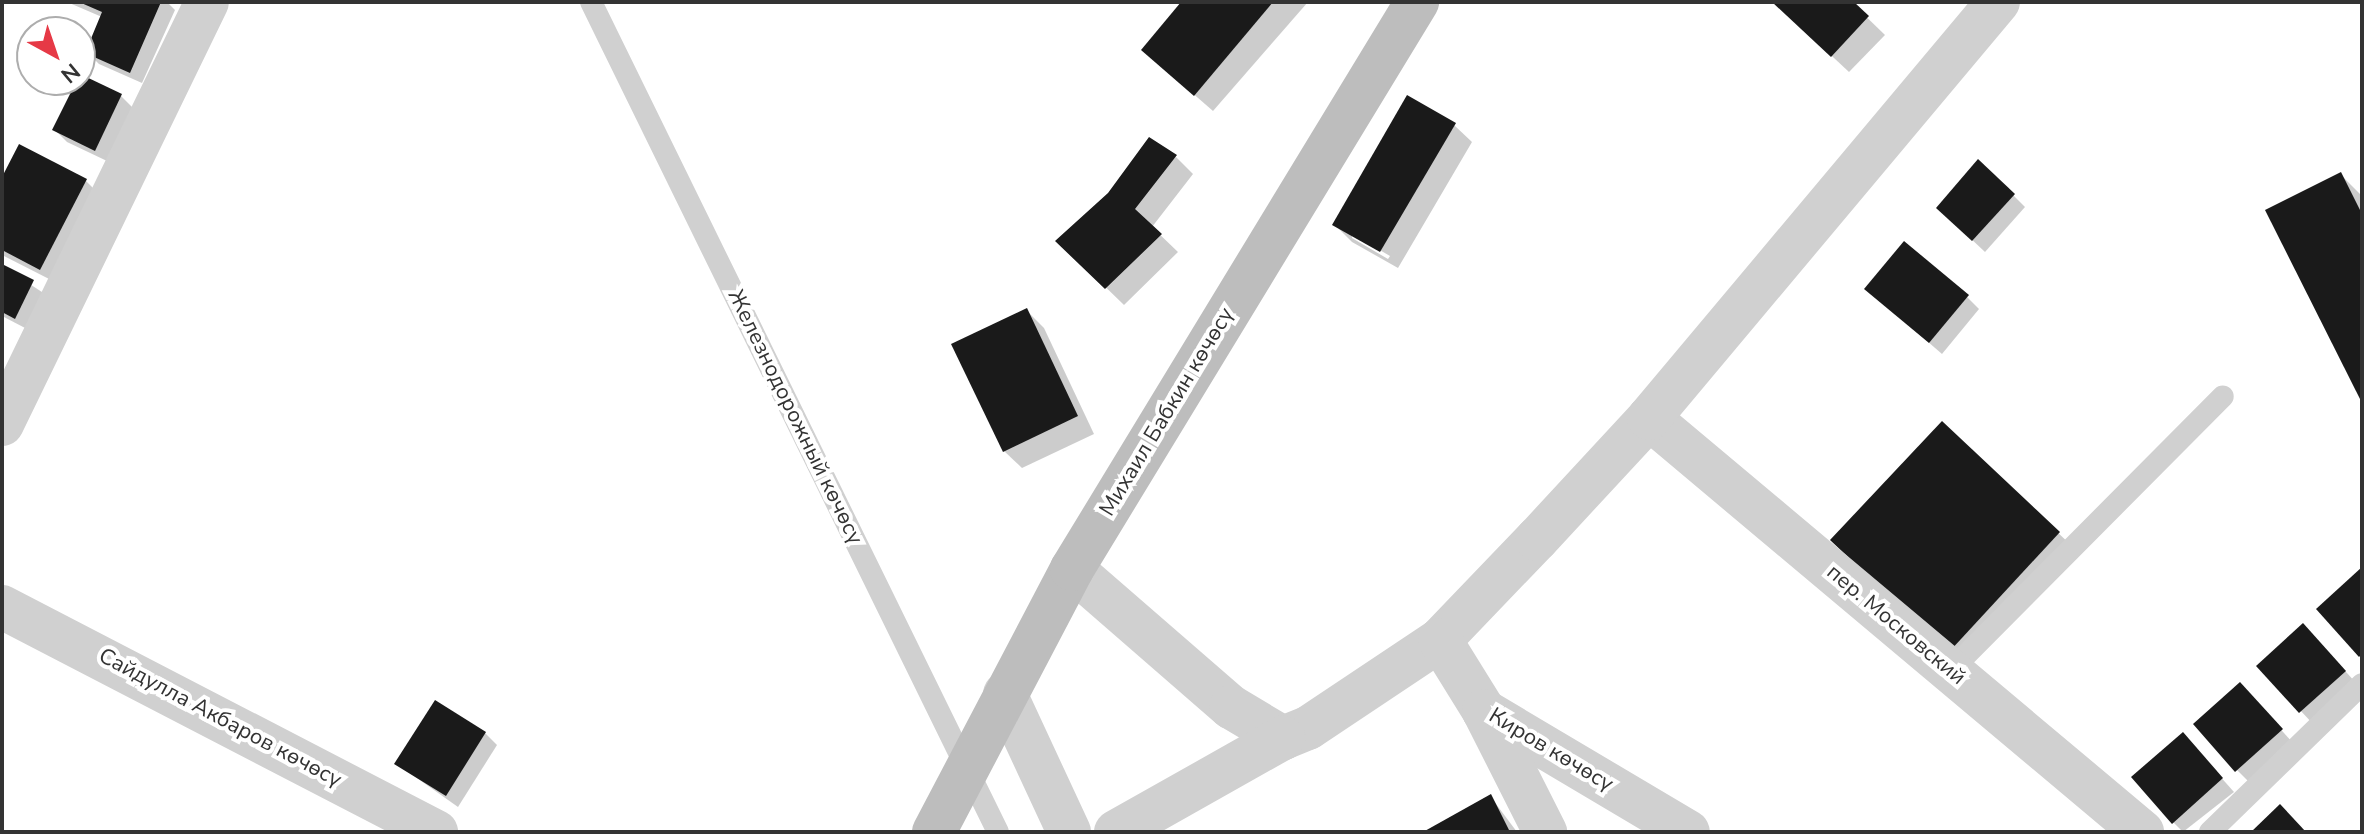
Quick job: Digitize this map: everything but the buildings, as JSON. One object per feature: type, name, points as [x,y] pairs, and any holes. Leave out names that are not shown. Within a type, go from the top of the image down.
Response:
[{"type":"main road","name":"Михаил Бабкин көчөсү","points":[[934,832],[1072,569],[1417,2]]},
{"type":"street","points":[[2,424],[207,2]]},
{"type":"street","points":[[1116,832],[1283,738],[1308,728],[1440,640],[1649,418],[1998,2]]},
{"type":"street","name":"пер. Московский","points":[[1649,418],[2142,832]]},
{"type":"street","points":[[1072,569],[1231,707],[1283,738]]},
{"type":"street","name":"Сайдулла Акбаров көчөсү","points":[[2,607],[436,832]]},
{"type":"street","name":"Киров көчөсү","points":[[1440,640],[1484,711],[1688,832]]},
{"type":"street","points":[[1005,694],[1069,832]]},
{"type":"street","points":[[1484,711],[1545,832]]},
{"type":"lane","name":"Железнодорожный көчөсү","points":[[591,2],[998,832]]},
{"type":"lane","points":[[1950,671],[2223,396]]},
{"type":"lane","points":[[2210,832],[2362,684]]}]
